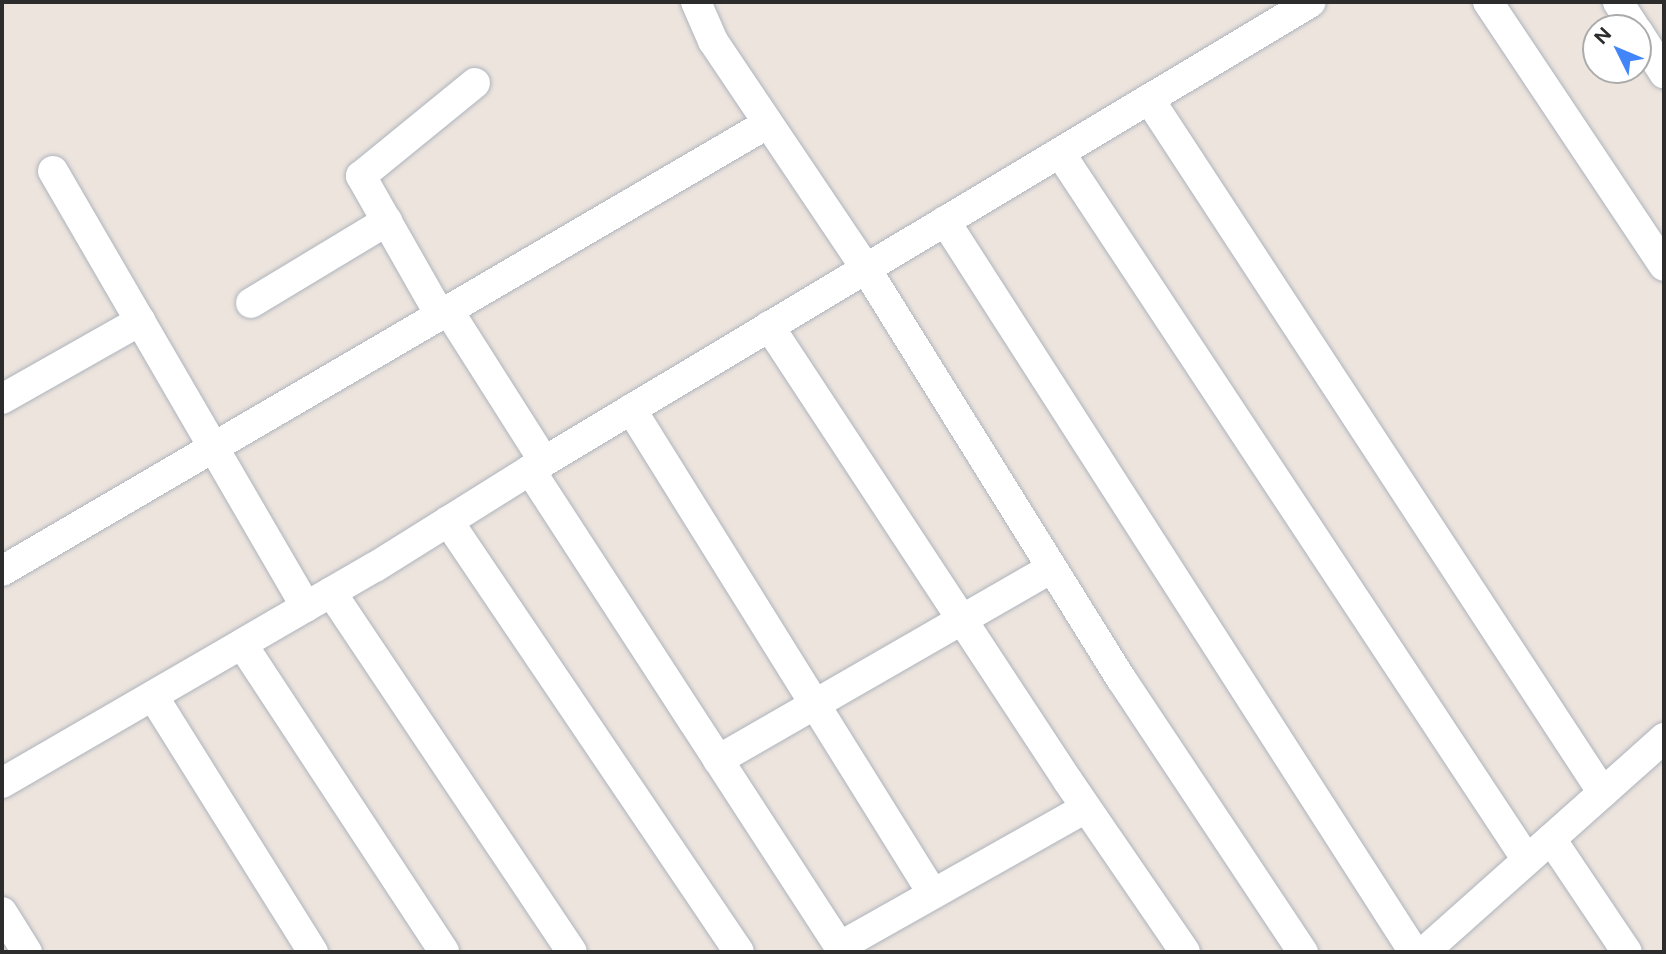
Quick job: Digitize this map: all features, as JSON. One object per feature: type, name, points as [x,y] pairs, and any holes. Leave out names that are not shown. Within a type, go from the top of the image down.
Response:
[{"type":"street","points":[[696,2],[713,41],[866,269],[1122,680],[1303,952]]},
{"type":"street","points":[[2,783],[318,599],[1311,2]]},
{"type":"street","points":[[1488,2],[1664,265]]},
{"type":"street","points":[[1652,54],[1664,73]]},
{"type":"street","points":[[475,83],[361,176],[718,760],[841,950],[933,894],[1086,808]]},
{"type":"street","points":[[1149,99],[1603,793]]},
{"type":"street","points":[[2,571],[767,124]]},
{"type":"street","points":[[1060,153],[1527,860]]},
{"type":"street","points":[[53,171],[214,447],[318,599],[572,952]]},
{"type":"street","points":[[251,303],[387,221]]},
{"type":"street","points":[[945,221],[1414,952]]},
{"type":"street","points":[[2,399],[140,321]]},
{"type":"street","points":[[769,326],[1086,808],[1185,952]]},
{"type":"street","points":[[631,409],[933,894]]},
{"type":"street","points":[[448,521],[739,952]]},
{"type":"street","points":[[718,760],[1052,568]]},
{"type":"street","points":[[242,644],[443,952]]},
{"type":"street","points":[[152,696],[313,952]]},
{"type":"street","points":[[1424,952],[1664,738]]},
{"type":"street","points":[[1551,839],[1628,952]]},
{"type":"street","points":[[2,912],[27,952]]}]
